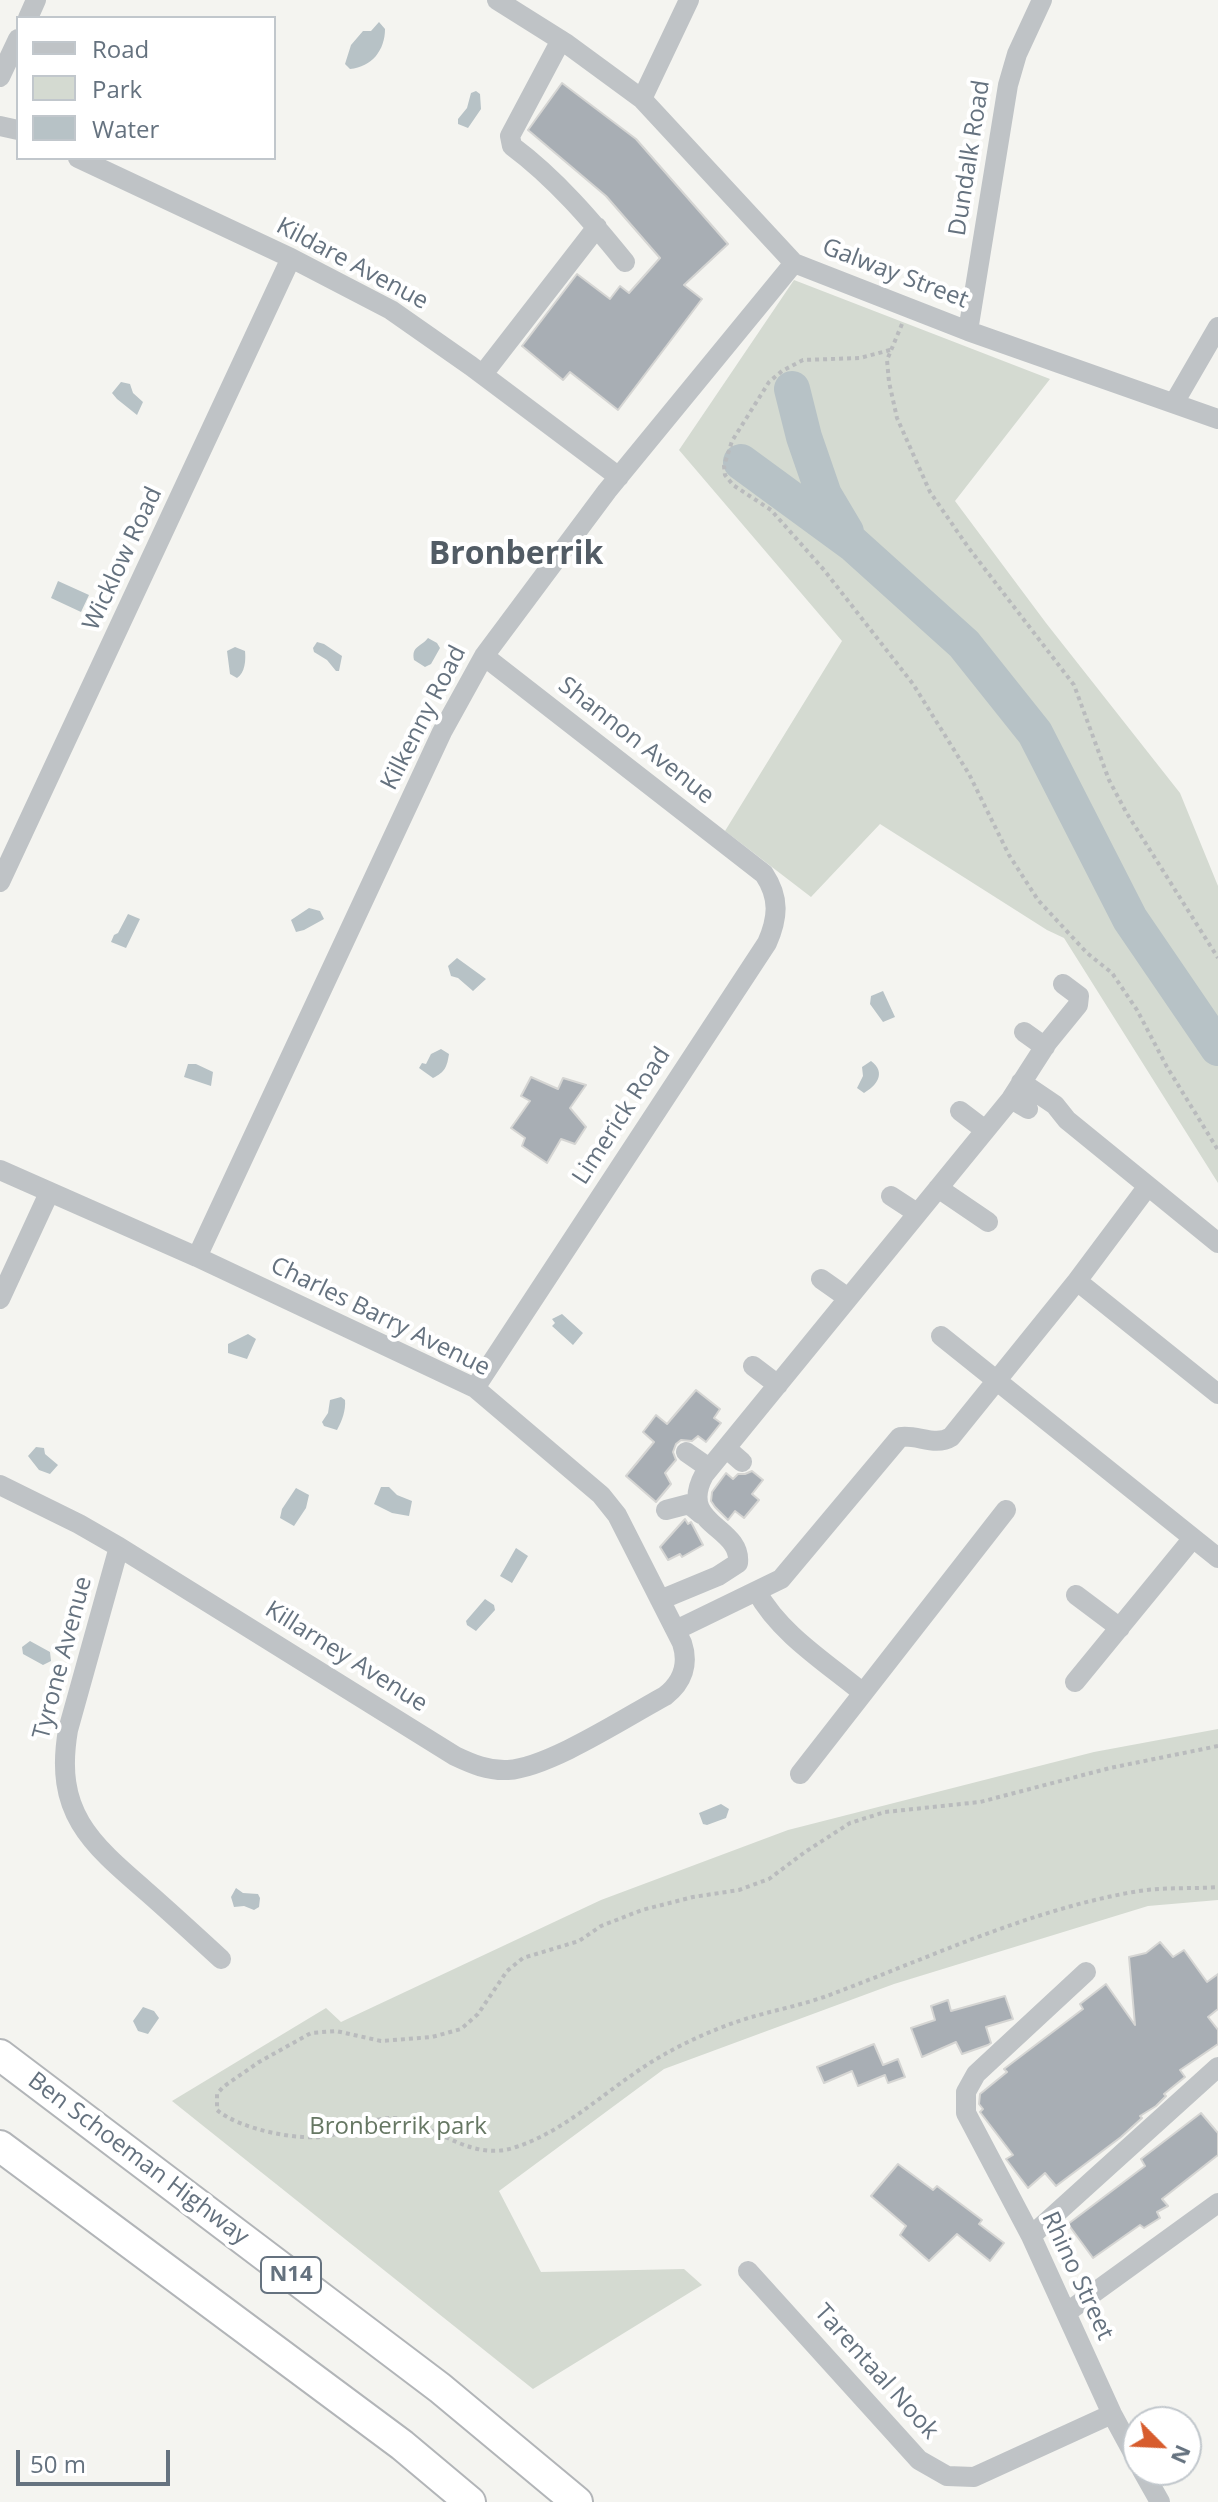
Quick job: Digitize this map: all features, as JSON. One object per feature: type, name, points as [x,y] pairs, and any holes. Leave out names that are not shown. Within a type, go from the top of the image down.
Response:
[{"type":"highway","name":"Ben Schoeman Highway","points":[[0,2055],[440,2388],[577,2502]]},
{"type":"highway","points":[[0,2146],[402,2445],[470,2502]]},
{"type":"street","name":"Galway Street","points":[[497,0],[561,40],[642,99],[794,263],[968,331],[1218,419]]},
{"type":"street","points":[[642,99],[689,0]]},
{"type":"street","name":"Dundalk Road","points":[[968,331],[1008,85],[1017,54],[1042,0]]},
{"type":"street","points":[[561,40],[510,141],[597,227],[625,262]]},
{"type":"street","points":[[0,77],[16,43]]},
{"type":"street","name":"Kildare Avenue","points":[[82,160],[291,258],[391,310],[483,374],[619,477]]},
{"type":"street","points":[[483,374],[597,227]]},
{"type":"street","name":"Wicklow Road","points":[[0,882],[291,258]]},
{"type":"street","name":"Kilkenny Road","points":[[197,1257],[442,732],[484,656],[619,477],[794,263]]},
{"type":"street","points":[[1174,403],[1218,327]]},
{"type":"street","name":"Shannon Avenue","points":[[484,656],[756,867]]},
{"type":"street","name":"Limerick Road","points":[[475,1388],[767,943],[775,926],[777,904],[769,882],[756,867]]},
{"type":"street","points":[[701,1514],[697,1494],[709,1468],[734,1455],[778,1385],[803,1369],[848,1298],[871,1286],[931,1203],[961,1173],[985,1130],[1020,1096],[1051,1039],[1078,1005],[1079,996],[1063,984]]},
{"type":"street","points":[[1024,1032],[1073,1046]]},
{"type":"street","points":[[1020,1096],[1055,1105],[1067,1120],[1218,1243]]},
{"type":"street","points":[[960,1111],[985,1130]]},
{"type":"street","name":"Charles Barry Avenue","points":[[0,1170],[197,1257],[475,1388],[601,1495],[617,1515],[676,1630],[686,1659],[682,1676],[673,1690]]},
{"type":"street","points":[[676,1630],[759,1584],[781,1579],[900,1437],[915,1436],[944,1442],[951,1437],[1077,1281],[1148,1186]]},
{"type":"street","points":[[0,1299],[49,1193]]},
{"type":"street","points":[[891,1196],[931,1203],[988,1222]]},
{"type":"street","points":[[821,1279],[848,1298]]},
{"type":"street","points":[[1077,1281],[1218,1394]]},
{"type":"street","points":[[941,1336],[1218,1558]]},
{"type":"street","points":[[753,1366],[778,1385]]},
{"type":"street","points":[[686,1452],[709,1468]]},
{"type":"street","name":"Killarney Avenue","points":[[0,1485],[119,1547],[455,1756],[482,1768],[508,1770],[534,1765],[673,1690]]},
{"type":"street","points":[[666,1510],[689,1504],[701,1514],[725,1537],[759,1584],[766,1609],[863,1693]]},
{"type":"street","points":[[800,1774],[1006,1510]]},
{"type":"street","points":[[1075,1682],[1193,1538]]},
{"type":"street","name":"Tyrone Avenue","points":[[119,1547],[68,1730],[64,1756],[66,1788],[75,1815],[93,1844],[221,1959]]},
{"type":"street","points":[[660,1600],[718,1576],[738,1563],[739,1555]]},
{"type":"street","points":[[1076,1595],[1120,1628]]},
{"type":"street","name":"Rhino Street","points":[[1086,1972],[976,2074],[966,2092],[966,2113],[1031,2236],[1122,2432]]},
{"type":"street","points":[[1031,2236],[1218,2067]]},
{"type":"street","points":[[1066,2313],[1218,2203]]},
{"type":"street","name":"Tarentaal Nook","points":[[748,2271],[919,2460],[947,2476],[974,2477],[1112,2414]]},
{"type":"path","points":[[906,307],[900,333],[887,360],[889,382],[897,418],[930,492],[968,547],[1074,685],[1109,780],[1218,958]]},
{"type":"path","points":[[890,350],[860,358],[803,360],[782,371],[769,382],[732,441],[724,466],[725,475],[733,485],[771,510],[824,570],[913,684],[969,774],[1009,855],[1031,889],[1076,942],[1112,973],[1137,1010],[1167,1067],[1218,1150]]},
{"type":"path","points":[[1218,1746],[1071,1777],[980,1802],[885,1812],[850,1823],[769,1879],[739,1890],[693,1897],[642,1910],[601,1926],[579,1941],[523,1958],[507,1971],[478,2014],[461,2029],[432,2037],[381,2041],[336,2031],[311,2033],[259,2062],[223,2087],[217,2094],[217,2110],[227,2119],[299,2137],[328,2137],[380,2118],[399,2119],[477,2151],[514,2148],[555,2129],[665,2054],[736,2022],[806,2003],[890,1973],[943,1949],[1090,1901],[1141,1891],[1218,1887]]},
{"type":"green space","points":[[794,280],[1050,379],[955,501],[1180,793],[1218,886],[1218,1183],[1064,938],[880,824],[811,897],[725,831],[842,641],[679,450]]},
{"type":"green space","name":"Bronberrik park","points":[[1218,1729],[1218,1900],[1148,1906],[894,1984],[664,2069],[499,2191],[541,2272],[684,2269],[702,2285],[533,2389],[172,2101],[326,2008],[341,2022],[601,1900],[788,1830],[1094,1752]]},
{"type":"water","points":[[379,22],[385,29],[380,50],[365,65],[350,69],[345,64],[351,45],[363,31],[371,31]]},
{"type":"water","points":[[476,91],[480,94],[481,109],[468,128],[458,124],[458,119],[467,108],[471,93]]},
{"type":"water","points":[[121,382],[130,384],[133,393],[143,402],[137,415],[112,393]]},
{"type":"water","points":[[58,581],[89,595],[81,612],[51,598]]},
{"type":"water","points":[[428,638],[440,648],[431,664],[425,667],[414,660],[413,655],[415,649]]},
{"type":"water","points":[[317,642],[342,656],[339,671],[314,652]]},
{"type":"water","points":[[235,647],[245,651],[243,670],[237,678],[230,674],[227,651]]},
{"type":"water","points":[[309,908],[320,911],[324,919],[296,932],[291,920]]},
{"type":"water","points":[[128,914],[140,919],[126,948],[111,942]]},
{"type":"water","points":[[457,958],[486,979],[473,991],[451,976],[448,966]]},
{"type":"water","points":[[883,991],[895,1017],[883,1022],[870,1004],[871,996]]},
{"type":"water","points":[[441,1049],[449,1054],[447,1062],[443,1071],[433,1078],[419,1068],[422,1063],[426,1064],[431,1054]]},
{"type":"water","points":[[871,1061],[879,1075],[876,1083],[864,1093],[857,1088],[863,1076],[862,1067]]},
{"type":"water","points":[[188,1064],[196,1064],[213,1072],[211,1086],[184,1077]]},
{"type":"water","points":[[562,1314],[583,1333],[573,1345],[552,1326],[555,1323],[552,1319]]},
{"type":"water","points":[[248,1334],[256,1339],[247,1359],[228,1353],[228,1344]]},
{"type":"water","points":[[341,1397],[345,1400],[345,1408],[337,1430],[324,1426],[322,1422],[328,1413],[330,1400]]},
{"type":"water","points":[[36,1447],[44,1448],[45,1454],[58,1465],[50,1474],[39,1470],[28,1456]]},
{"type":"water","points":[[381,1487],[389,1487],[397,1495],[412,1501],[409,1516],[392,1513],[374,1504]]},
{"type":"water","points":[[296,1488],[309,1495],[306,1508],[294,1526],[280,1518],[282,1509]]},
{"type":"water","points":[[516,1548],[528,1556],[512,1583],[500,1576]]},
{"type":"water","points":[[485,1599],[494,1605],[495,1610],[476,1631],[466,1621]]},
{"type":"water","points":[[30,1641],[50,1652],[51,1661],[43,1665],[23,1654],[22,1647]]},
{"type":"water","points":[[721,1804],[729,1809],[726,1818],[703,1824],[699,1813]]},
{"type":"water","points":[[236,1888],[243,1893],[258,1894],[259,1907],[254,1910],[244,1906],[234,1907],[231,1897]]},
{"type":"water","points":[[143,2007],[154,2011],[159,2018],[148,2034],[138,2031],[133,2021]]},
{"type":"building","points":[[562,83],[636,139],[728,244],[684,285],[702,299],[618,410],[570,372],[563,380],[522,346],[577,274],[610,299],[620,286],[629,293],[660,258],[606,196],[528,130]]},
{"type":"building","points":[[531,1077],[558,1089],[563,1078],[586,1085],[570,1108],[586,1127],[575,1144],[561,1139],[547,1163],[522,1146],[525,1138],[511,1128],[530,1101],[521,1096]]},
{"type":"building","points":[[696,1390],[720,1409],[714,1418],[721,1423],[706,1442],[698,1436],[692,1441],[681,1440],[676,1444],[673,1452],[676,1460],[665,1473],[671,1484],[656,1502],[626,1476],[654,1442],[643,1432],[656,1415],[667,1424]]},
{"type":"building","points":[[752,1471],[763,1480],[752,1494],[759,1500],[744,1518],[735,1511],[728,1520],[711,1501],[712,1492],[726,1473],[733,1479],[738,1474]]},
{"type":"building","points":[[685,1519],[688,1524],[691,1522],[703,1545],[682,1557],[680,1554],[668,1560],[660,1547]]},
{"type":"building","points":[[1160,1942],[1173,1957],[1184,1950],[1207,1982],[1218,1974],[1218,2009],[1208,2017],[1218,2030],[1218,2044],[1180,2070],[1185,2077],[1121,2137],[1056,2186],[1045,2173],[1028,2188],[1006,2159],[1013,2155],[980,2112],[983,2109],[979,2104],[980,2094],[1007,2072],[1004,2069],[1083,2009],[1080,2004],[1106,1984],[1135,2025],[1129,1957],[1146,1953]]},
{"type":"building","points":[[1005,1996],[1013,2019],[986,2027],[991,2043],[962,2054],[956,2042],[922,2057],[911,2028],[935,2020],[931,2006],[948,2000],[951,2011]]},
{"type":"building","points":[[874,2044],[883,2065],[898,2059],[905,2077],[888,2083],[885,2075],[858,2086],[852,2071],[824,2083],[817,2067]]},
{"type":"building","points":[[1201,2113],[1218,2133],[1218,2155],[1162,2199],[1168,2206],[1157,2212],[1160,2218],[1144,2228],[1140,2225],[1093,2258],[1068,2224],[1145,2166],[1141,2159]]},
{"type":"building","points":[[898,2164],[933,2190],[937,2186],[982,2220],[979,2224],[1004,2243],[990,2261],[957,2234],[929,2261],[900,2235],[906,2226],[871,2196]]},
{"type":"waterway","points":[[792,389],[824,495],[846,532]]},
{"type":"waterway","points":[[741,462],[853,544],[964,644],[1035,733],[1130,919],[1218,1048]]},
{"type":"district","name":"Bronberrik","points":[[516,555]]}]
